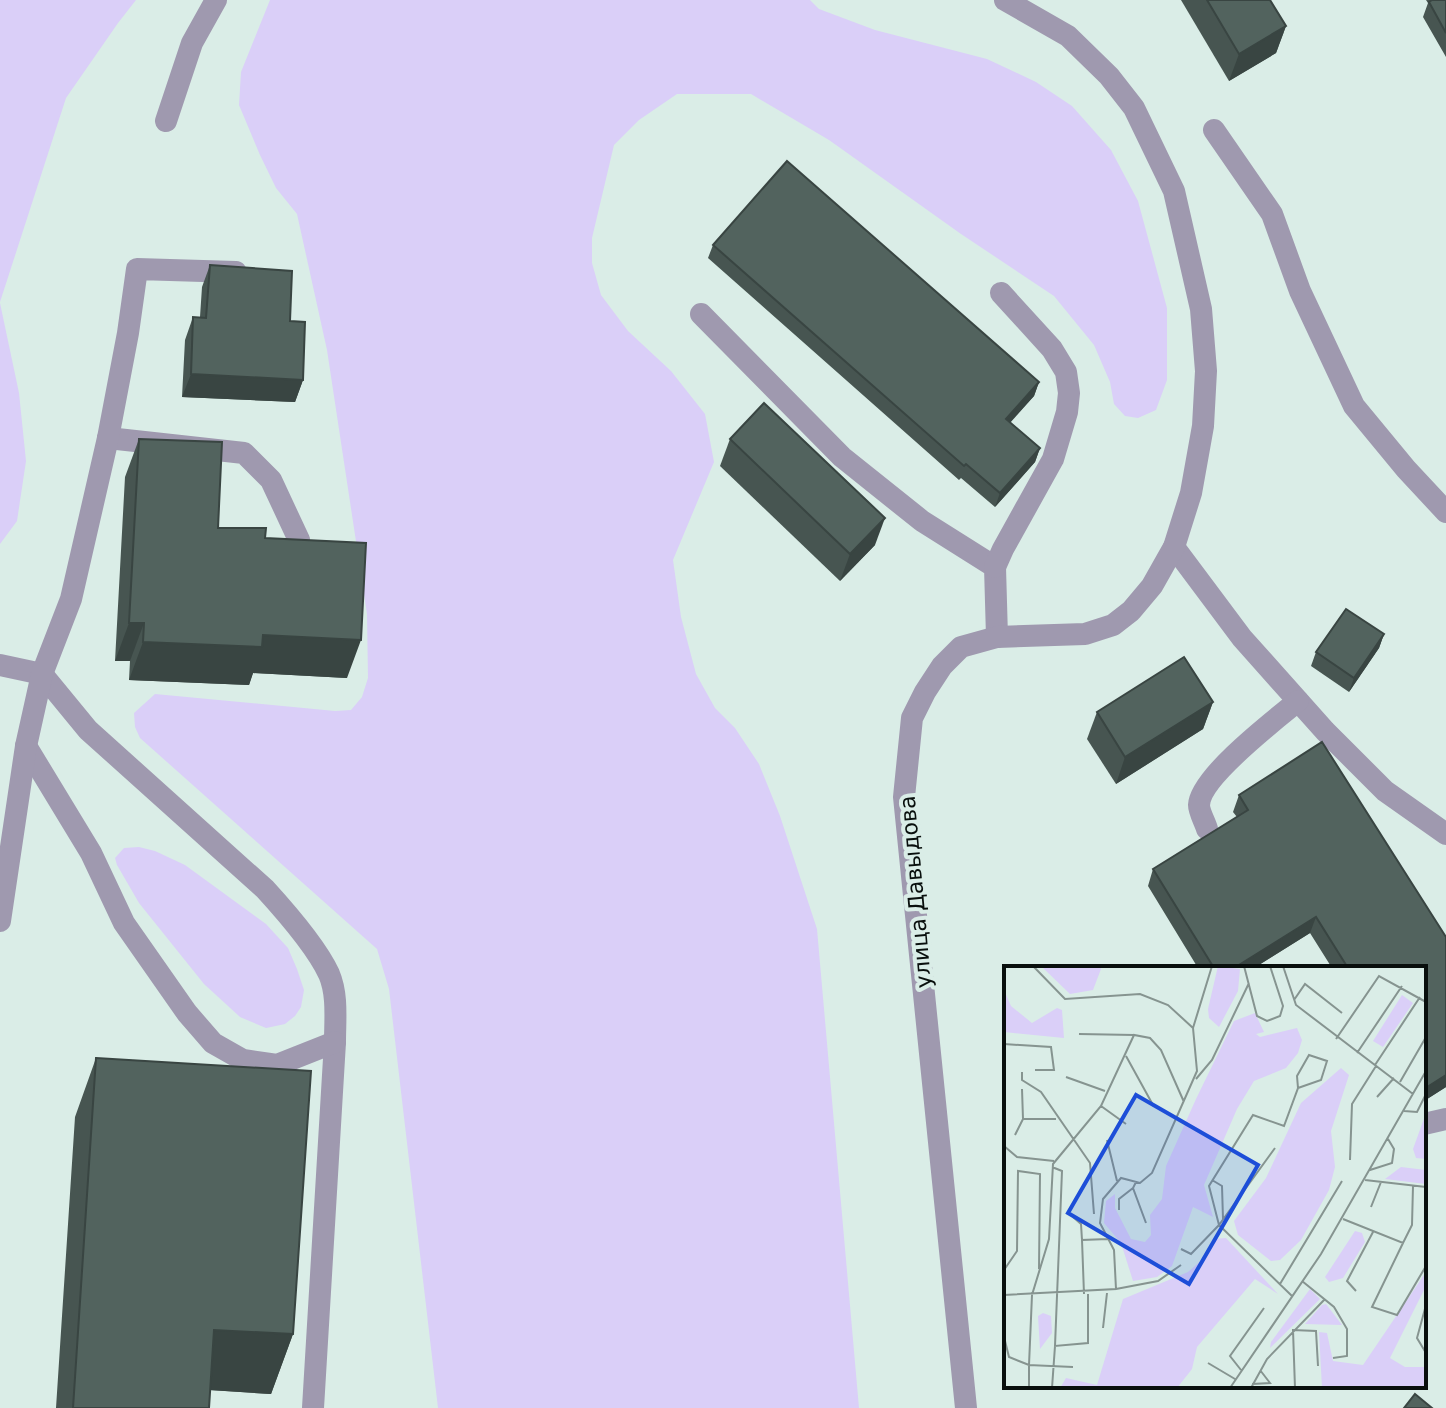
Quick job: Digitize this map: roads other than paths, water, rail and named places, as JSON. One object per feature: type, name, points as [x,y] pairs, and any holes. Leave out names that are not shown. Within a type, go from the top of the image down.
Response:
[{"type":"street","points":[[166,121],[192,43],[216,0]]},
{"type":"street","name":"улица Давыдова","points":[[966,1408],[904,797],[912,718],[942,666],[961,647],[997,637],[1085,634],[1113,625],[1131,611],[1152,586],[1174,547],[1191,493],[1203,426],[1206,371],[1201,309],[1174,191],[1134,108],[1109,76],[1068,36],[1005,0]]},
{"type":"street","points":[[1214,130],[1272,214],[1300,291],[1354,406],[1446,512]]},
{"type":"street","points":[[0,921],[26,746],[42,674],[71,599],[108,438],[137,269],[250,273]]},
{"type":"street","points":[[997,637],[995,567],[1053,459],[1067,412],[1069,393],[1066,372],[1052,349],[1001,293]]},
{"type":"street","points":[[701,314],[842,457],[922,521],[995,567]]},
{"type":"street","points":[[108,438],[244,453],[271,480],[299,540]]},
{"type":"street","points":[[1174,547],[1242,638],[1298,701],[1385,791],[1446,834]]},
{"type":"street","points":[[0,665],[42,674],[88,730],[265,889],[308,941],[329,975],[334,998],[335,1042],[313,1408]]},
{"type":"street","points":[[1207,829],[1199,806],[1204,789],[1220,769],[1298,701]]},
{"type":"street","points":[[26,746],[91,853],[124,923],[187,1013],[213,1043],[243,1060],[277,1065],[335,1042]]},
{"type":"street","points":[[1426,1124],[1446,1119]]}]
